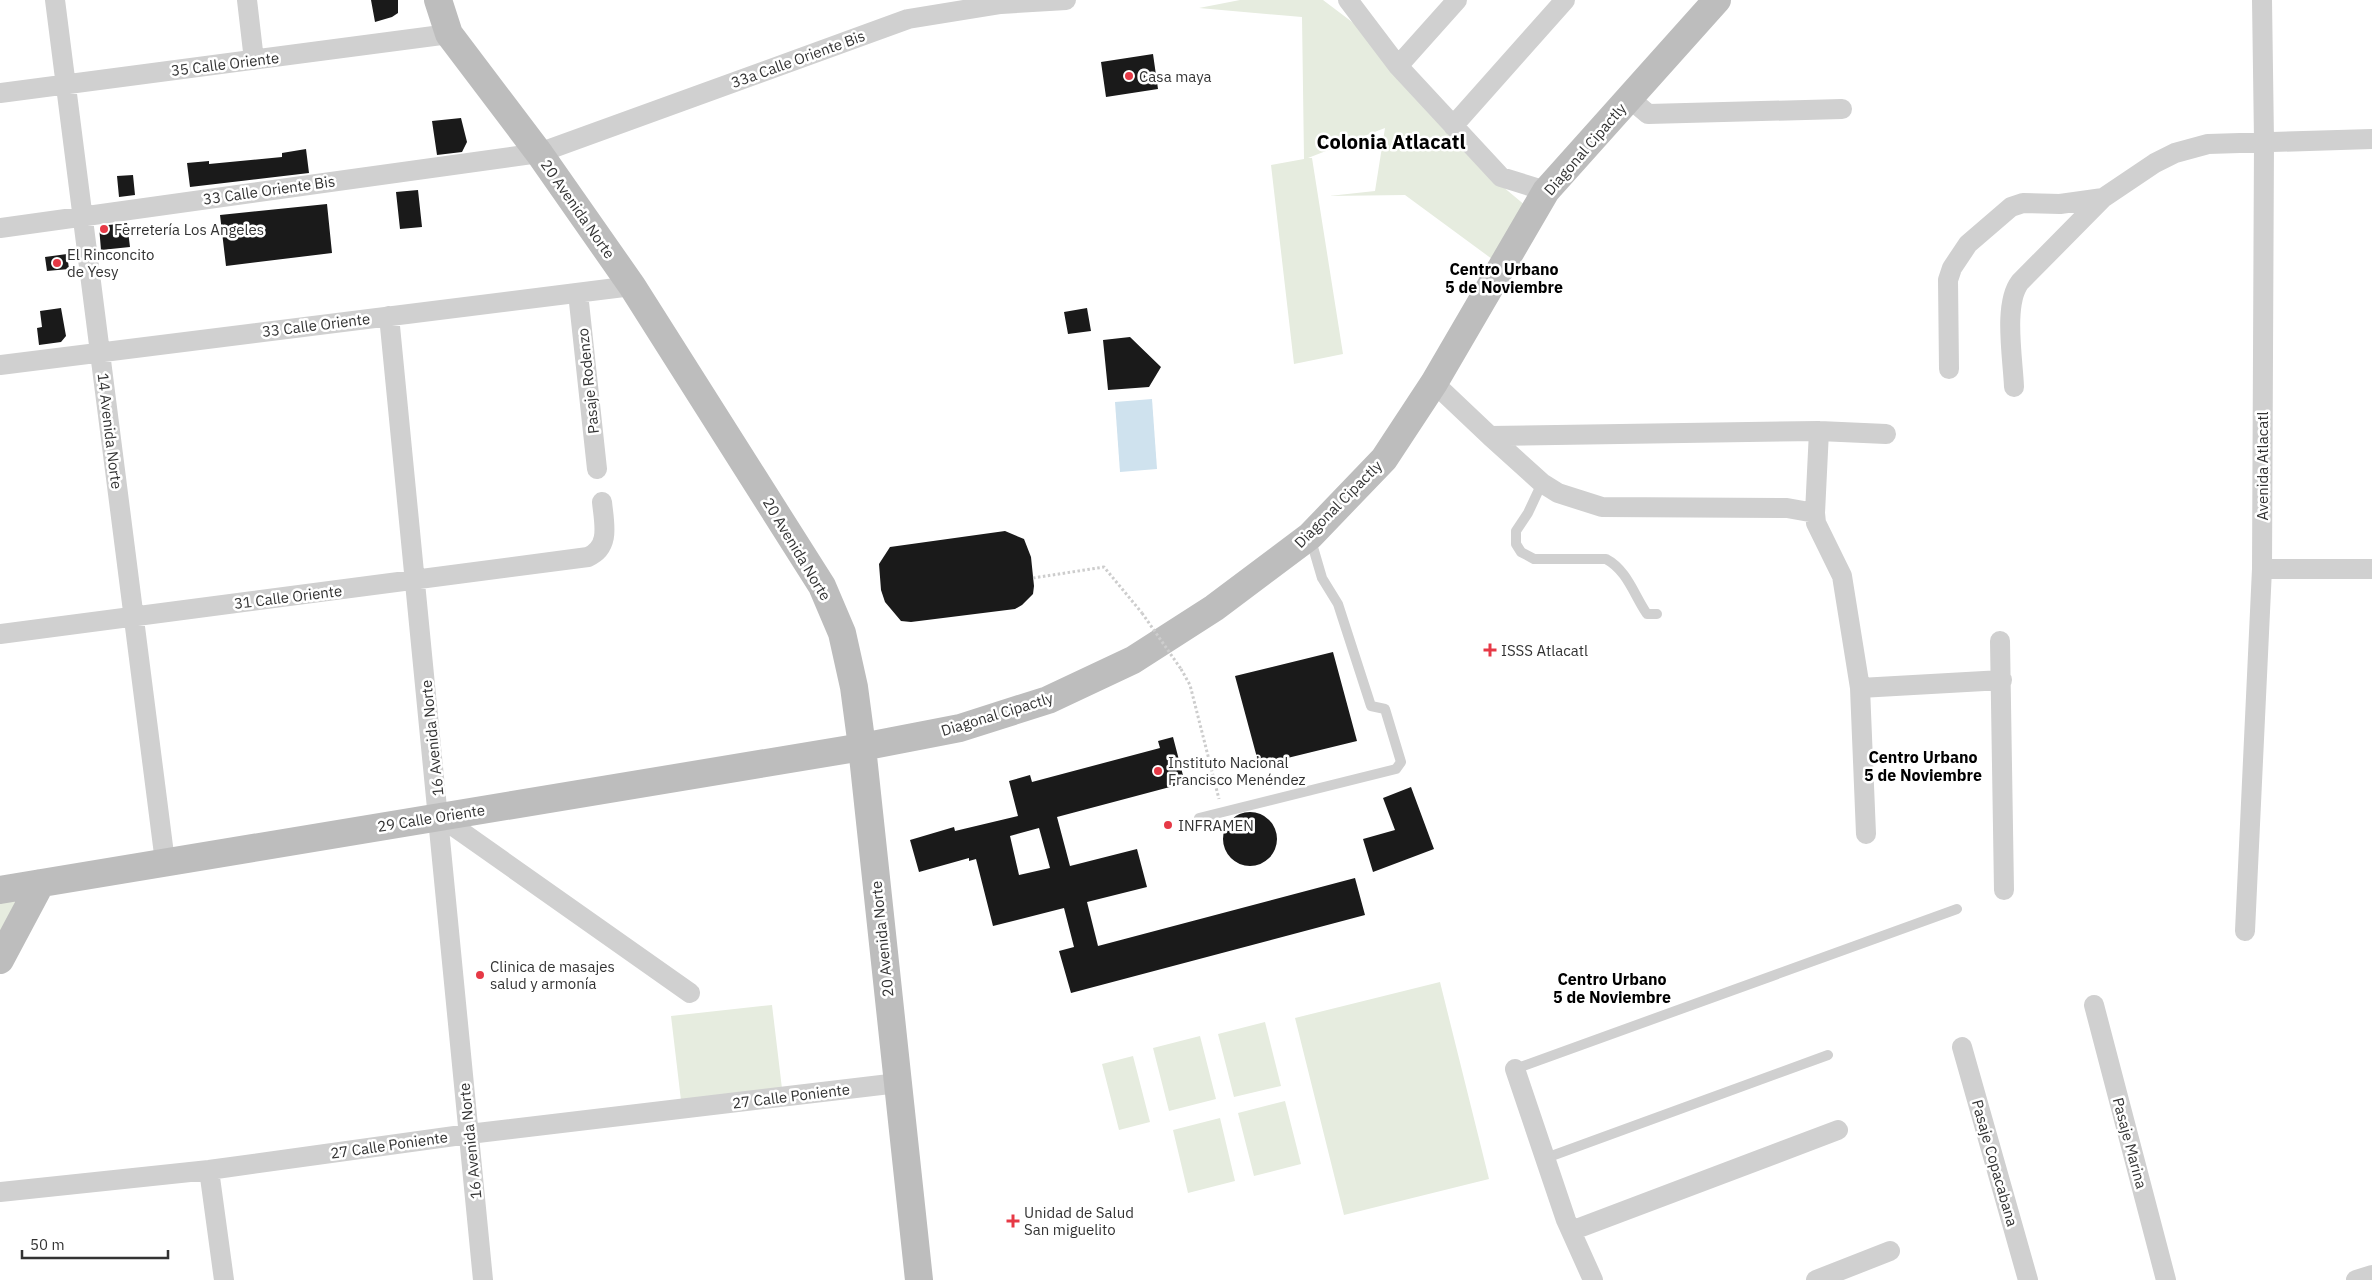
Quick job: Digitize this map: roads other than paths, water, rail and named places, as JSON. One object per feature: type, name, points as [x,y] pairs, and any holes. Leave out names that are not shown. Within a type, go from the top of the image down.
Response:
[{"type":"street","name":"14 Avenida Norte","points":[[55,0],[165,862]]},
{"type":"street","points":[[247,0],[254,60]]},
{"type":"street","name":"20 Avenida Norte","points":[[438,0],[449,34],[539,153],[632,286],[822,586],[842,632],[854,687],[862,747],[919,1280]]},
{"type":"street","name":"33a Calle Oriente Bis","points":[[539,153],[908,19],[1000,4],[1066,0]]},
{"type":"street","points":[[1348,0],[1398,66],[1501,176],[1546,191]]},
{"type":"street","points":[[1398,66],[1457,0]]},
{"type":"street","points":[[1454,126],[1565,0]]},
{"type":"street","name":"Diagonal Cipactly","points":[[862,747],[960,728],[1048,700],[1133,660],[1214,608],[1310,536],[1384,459],[1434,383],[1546,191],[1718,0]]},
{"type":"street","name":"Avenida Atlacatl","points":[[2245,932],[2262,569],[2264,141],[2262,0]]},
{"type":"street","name":"35 Calle Oriente","points":[[0,93],[449,34]]},
{"type":"street","points":[[1629,98],[1648,114],[1842,109]]},
{"type":"street","points":[[2014,387],[2011,306],[2014,292],[2020,282],[2103,198],[2156,163],[2175,153],[2208,144],[2372,139]]},
{"type":"street","name":"33 Calle Oriente Bis","points":[[0,228],[539,153]]},
{"type":"street","points":[[1949,369],[1948,280],[1952,268],[1968,244],[2012,207],[2023,203],[2075,203],[2103,198]]},
{"type":"street","name":"33 Calle Oriente","points":[[0,365],[632,286]]},
{"type":"street","name":"Pasaje Rodenzo","points":[[578,293],[597,469]]},
{"type":"street","name":"16 Avenida Norte","points":[[390,316],[483,1280]]},
{"type":"street","points":[[1434,383],[1542,483],[1558,493],[1602,507],[1787,508],[1814,513]]},
{"type":"street","points":[[1490,436],[1819,431],[1886,434]]},
{"type":"street","points":[[1819,431],[1814,513],[1816,523],[1842,576],[1860,688],[1866,834]]},
{"type":"street","name":"31 Calle Oriente","points":[[0,634],[575,559],[596,553],[601,548],[605,533],[602,502]]},
{"type":"street","points":[[2262,569],[2372,569]]},
{"type":"street","points":[[2000,641],[2004,890]]},
{"type":"street","points":[[1860,688],[2002,680]]},
{"type":"street","name":"29 Calle Oriente","points":[[0,890],[862,747]]},
{"type":"street","points":[[439,816],[690,993]]},
{"type":"street","points":[[0,960],[41,883]]},
{"type":"street","name":"Pasaje Marina","points":[[2094,1005],[2166,1280]]},
{"type":"street","name":"Pasaje Copacabana","points":[[1962,1047],[2028,1280]]},
{"type":"street","points":[[1515,1069],[1566,1220],[1593,1280]]},
{"type":"street","name":"27 Calle Poniente","points":[[0,1192],[209,1170],[469,1134],[898,1083]]},
{"type":"street","points":[[1571,1231],[1838,1130]]},
{"type":"street","points":[[209,1170],[224,1280]]},
{"type":"street","points":[[1816,1280],[1890,1251]]},
{"type":"street","points":[[2356,1280],[2372,1275]]},
{"type":"lane","points":[[1542,483],[1528,513],[1516,531],[1516,544],[1521,552],[1534,559],[1606,559],[1624,574],[1647,614],[1657,614]]},
{"type":"lane","points":[[1199,818],[1396,769],[1401,762],[1385,710],[1371,706],[1338,604],[1322,578],[1310,536]]},
{"type":"lane","points":[[1515,1069],[1957,909]]},
{"type":"lane","points":[[1546,1158],[1828,1055]]},
{"type":"water","points":[[1152,399],[1157,469],[1120,472],[1115,402]]},
{"type":"place","name":"Casa maya","points":[[1129,76]]},
{"type":"place","name":"Ferretería Los Angeles","points":[[104,229]]},
{"type":"place","name":"El Rinconcito de Yesy","points":[[57,263]]},
{"type":"place","name":"ISSS Atlacatl","points":[[1490,650]]},
{"type":"place","name":"Instituto Nacional Francisco Menéndez","points":[[1158,771]]},
{"type":"place","name":"INFRAMEN","points":[[1168,825]]},
{"type":"place","name":"Clinica de masajes salud y armonía","points":[[480,975]]},
{"type":"place","name":"Unidad de Salud San miguelito","points":[[1013,1221]]},
{"type":"district","name":"Colonia Atlacatl","points":[[1391,141]]},
{"type":"district","name":"Centro Urbano 5 de Noviembre","points":[[1504,278]]},
{"type":"district","name":"Centro Urbano 5 de Noviembre","points":[[1923,766]]},
{"type":"district","name":"Centro Urbano 5 de Noviembre","points":[[1612,988]]}]
